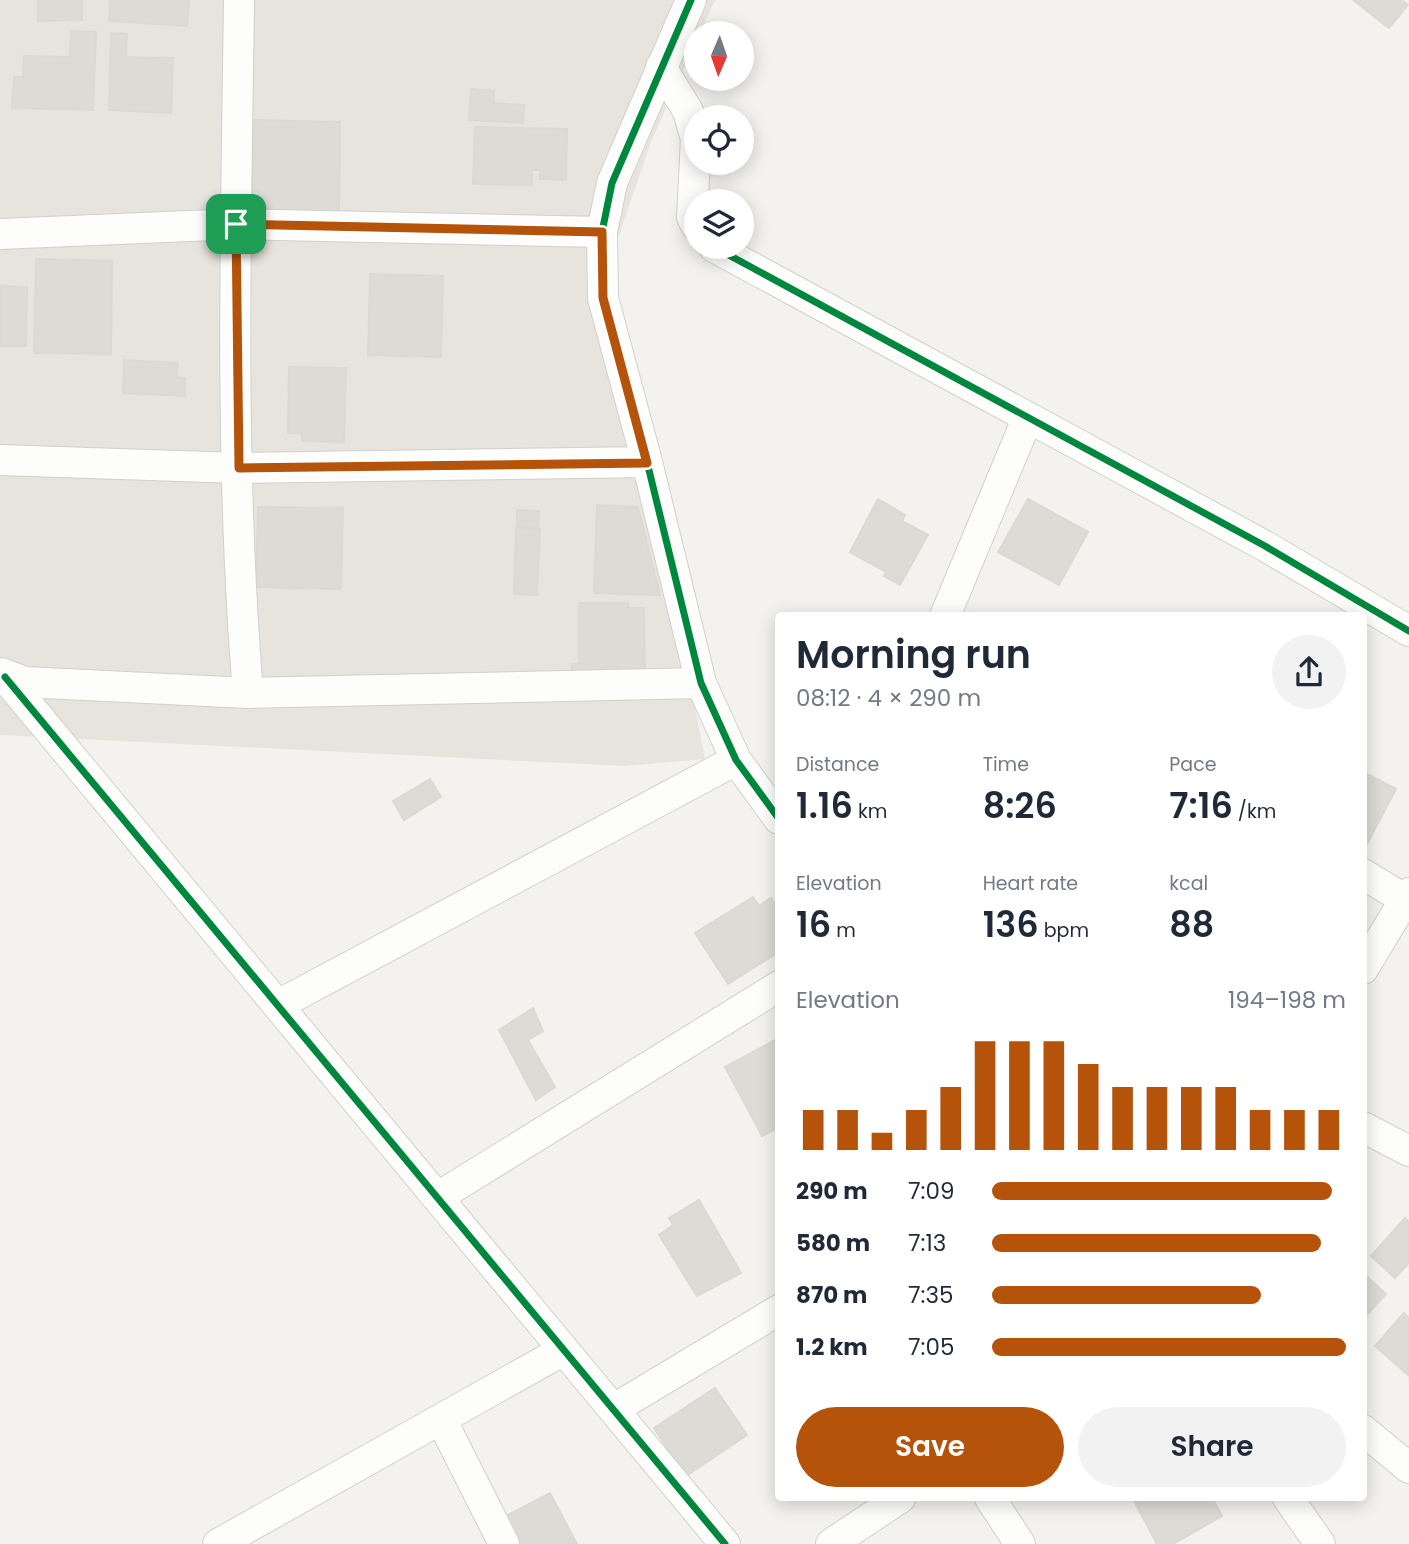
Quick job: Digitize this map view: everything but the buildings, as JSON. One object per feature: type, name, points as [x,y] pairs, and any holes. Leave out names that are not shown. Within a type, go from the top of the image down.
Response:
[{"type":"street","points":[[239,0],[236,224],[239,468],[243,629],[248,693]]},
{"type":"street","points":[[691,0],[612,183],[602,232],[603,298],[701,684],[736,760],[775,814]]},
{"type":"street","points":[[661,67],[688,111],[696,139],[693,189]]},
{"type":"street","points":[[0,234],[236,224],[602,232]]},
{"type":"street","points":[[736,259],[1265,545],[1409,631]]},
{"type":"street","points":[[947,612],[1028,417]]},
{"type":"street","points":[[0,460],[239,468],[647,463]]},
{"type":"street","points":[[3,675],[25,682],[173,692],[248,693],[701,684]]},
{"type":"street","points":[[3,675],[725,1544]]},
{"type":"street","points":[[278,1005],[736,760]]},
{"type":"street","points":[[1367,876],[1408,898],[1367,963]]},
{"type":"street","points":[[438,1197],[775,988]]},
{"type":"street","points":[[1367,1129],[1409,1151]]},
{"type":"street","points":[[614,1409],[775,1312]]},
{"type":"street","points":[[237,1539],[564,1350]]},
{"type":"street","points":[[441,1419],[504,1544]]},
{"type":"street","points":[[1367,1433],[1409,1468]]},
{"type":"street","points":[[831,1544],[896,1501]]},
{"type":"street","points":[[992,1501],[1020,1544]]},
{"type":"street","points":[[1290,1501],[1320,1544]]},
{"type":"shaded area","points":[[0,0],[715,0],[705,21],[684,21],[684,68],[651,142],[609,264],[705,759],[625,766],[0,735]]},
{"type":"cycle path","points":[[691,0],[612,183],[602,232],[603,298],[647,462],[701,683],[736,760],[775,814]]},
{"type":"cycle path","points":[[736,259],[1265,546],[1409,631]]},
{"type":"cycle path","points":[[5,677],[725,1544]]},
{"type":"route","points":[[236,224],[602,232],[603,298],[647,463],[239,468],[236,224]]}]
